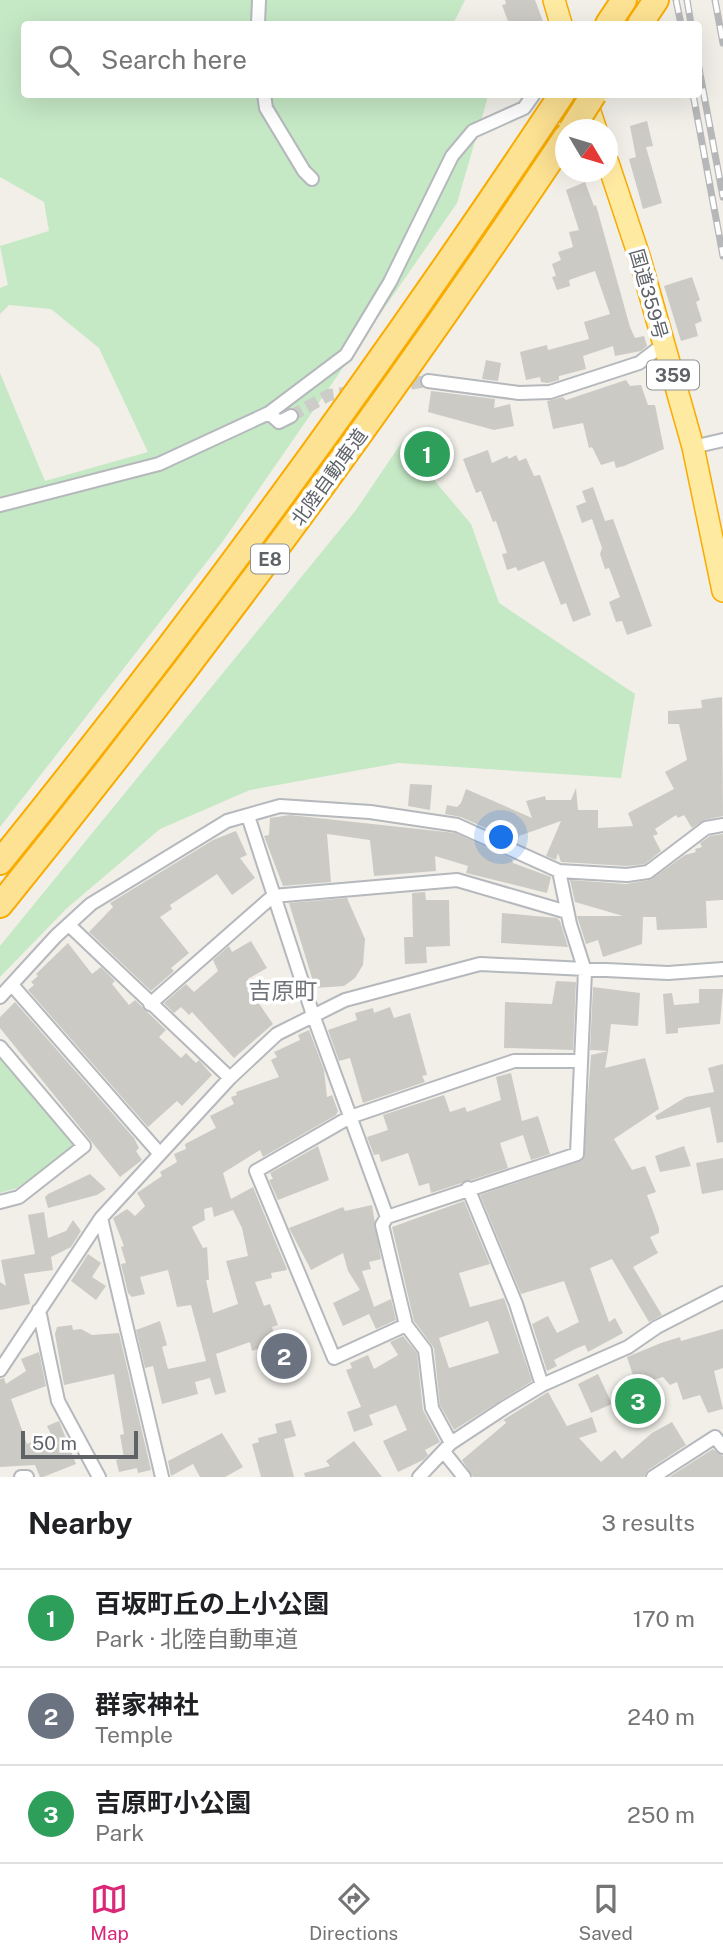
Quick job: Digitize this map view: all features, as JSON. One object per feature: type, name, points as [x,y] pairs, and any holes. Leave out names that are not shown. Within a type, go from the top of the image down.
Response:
[{"type":"highway","points":[[554,0],[560,21]]},
{"type":"highway","points":[[610,21],[624,0]]},
{"type":"highway","points":[[642,21],[656,0]]},
{"type":"highway","name":"北陸自動車道","points":[[0,862],[238,557],[321,444],[502,185],[559,98]]},
{"type":"highway","points":[[585,98],[592,119]]},
{"type":"highway","points":[[578,119],[591,98]]},
{"type":"highway","name":"北陸自動車道","points":[[0,905],[256,577],[555,153]]},
{"type":"highway","name":"国道359号","points":[[614,182],[639,256],[693,447],[723,591]]},
{"type":"street","points":[[258,21],[260,0]]},
{"type":"street","points":[[265,98],[266,108],[303,171],[312,179]]},
{"type":"street","points":[[0,505],[159,464],[269,413],[346,355],[390,282],[452,156],[472,131],[524,108],[531,98]]},
{"type":"street","points":[[428,381],[519,393],[550,392],[639,363],[664,344]]},
{"type":"street","points":[[269,413],[279,422],[291,416]]},
{"type":"street","points":[[693,447],[723,440]]},
{"type":"street","points":[[0,997],[91,904],[227,821],[280,806],[370,812],[457,825],[559,871],[627,875],[648,872],[706,828],[723,825]]},
{"type":"street","points":[[248,816],[313,1015],[387,1217]]},
{"type":"street","points":[[464,1477],[447,1447],[432,1408],[425,1350],[406,1325],[382,1225],[387,1217],[577,1154],[585,971],[567,912],[559,871]]},
{"type":"street","points":[[150,1004],[273,897],[457,880],[567,912]]},
{"type":"street","points":[[71,926],[230,1078]]},
{"type":"street","points":[[0,1370],[101,1218],[230,1078],[277,1034],[345,1000],[480,964],[668,973],[723,969]]},
{"type":"street","points":[[12,985],[160,1154]]},
{"type":"street","points":[[0,1047],[84,1146],[19,1197],[0,1202]]},
{"type":"street","points":[[406,1325],[334,1358],[256,1171],[350,1117],[514,1061],[581,1061]]},
{"type":"street","points":[[468,1188],[516,1304],[542,1385]]},
{"type":"street","points":[[101,1218],[162,1477]]},
{"type":"street","points":[[419,1477],[447,1447],[542,1385],[628,1347],[723,1293]]},
{"type":"street","points":[[39,1310],[58,1401],[99,1477]]},
{"type":"street","points":[[653,1477],[715,1437],[723,1447]]},
{"type":"street","points":[[21,1477],[27,1477]]},
{"type":"green space","points":[[0,0],[465,0],[454,21],[21,21],[21,98],[487,100],[457,203],[223,541],[0,827],[0,373],[45,481],[148,452],[99,348],[51,309],[9,305],[0,314],[0,288],[8,285],[0,246],[49,231],[44,202],[0,177]]},
{"type":"green space","points":[[402,442],[471,524],[499,603],[635,694],[621,778],[398,763],[250,790],[160,829],[66,909],[0,977],[0,946],[356,510]]},
{"type":"green space","points":[[0,1053],[73,1143],[70,1150],[17,1188],[0,1193]]},
{"type":"building","points":[[505,0],[535,0],[543,21],[508,21],[502,5],[506,4]]},
{"type":"building","points":[[647,121],[653,146],[646,147],[662,203],[643,209],[629,159],[636,157],[630,126]]},
{"type":"building","points":[[585,182],[594,206],[596,205],[630,327],[635,338],[644,336],[647,346],[641,351],[615,356],[613,346],[583,356],[586,369],[559,376],[559,380],[541,382],[540,377],[526,380],[520,352],[547,345],[548,350],[589,339],[584,322],[610,314],[595,271],[569,280],[570,286],[557,290],[552,277],[556,276],[552,264],[561,260],[558,252],[573,247],[569,232],[579,230],[566,190]]},
{"type":"building","points":[[692,277],[700,300],[696,302],[702,321],[695,324],[698,336],[681,341],[664,286]]},
{"type":"building","points":[[486,360],[501,363],[498,381],[482,379]]},
{"type":"building","points":[[626,380],[630,386],[641,385],[648,405],[655,405],[664,449],[624,466],[616,468],[614,461],[601,465],[592,447],[589,448],[583,423],[553,429],[547,401],[563,397],[566,400]]},
{"type":"building","points":[[431,391],[495,399],[494,408],[510,404],[514,426],[494,430],[428,412]]},
{"type":"building","points":[[488,450],[492,463],[516,455],[519,461],[526,458],[534,476],[540,475],[591,615],[573,622],[566,603],[561,605],[544,561],[518,571],[516,567],[507,570],[502,554],[507,553],[496,521],[493,522],[481,491],[476,493],[463,459]]},
{"type":"building","points":[[593,487],[605,521],[613,519],[652,626],[627,635],[622,621],[616,622],[609,602],[620,597],[609,568],[605,569],[600,554],[602,548],[592,519],[582,523],[576,506],[586,502],[582,491]]},
{"type":"building","points":[[722,697],[723,816],[704,820],[692,828],[684,815],[678,818],[676,815],[655,829],[658,834],[653,836],[661,851],[645,864],[627,866],[561,862],[558,853],[556,860],[546,856],[561,821],[519,836],[517,842],[461,817],[445,814],[447,805],[457,807],[461,803],[466,789],[532,818],[526,801],[545,796],[546,800],[571,800],[576,788],[578,810],[598,810],[598,828],[633,826],[628,813],[674,789],[665,772],[687,760],[679,724],[668,724],[668,711],[702,708],[701,700]]},
{"type":"building","points":[[410,784],[432,785],[430,810],[408,806]]},
{"type":"building","points":[[290,815],[455,833],[512,859],[513,863],[551,877],[547,893],[466,873],[468,866],[435,856],[436,871],[374,876],[370,840],[327,834],[331,882],[283,886],[264,836],[269,835],[270,818]]},
{"type":"building","points":[[236,831],[247,855],[240,858],[255,878],[232,895],[217,874],[170,905],[172,909],[160,917],[189,953],[171,968],[174,971],[151,991],[89,932],[113,907],[110,903],[213,840]]},
{"type":"building","points":[[723,834],[723,900],[706,901],[707,928],[657,930],[656,917],[643,917],[642,944],[603,957],[598,940],[586,944],[577,916],[623,916],[575,902],[570,880],[626,884],[650,880],[685,855],[696,852],[695,849],[702,847],[700,843],[710,836]]},
{"type":"building","points":[[425,892],[426,900],[449,900],[450,946],[426,947],[427,963],[405,964],[404,937],[413,937],[412,893]]},
{"type":"building","points":[[347,898],[365,939],[363,965],[355,978],[344,986],[315,988],[289,903]]},
{"type":"building","points":[[502,913],[557,918],[568,947],[501,943]]},
{"type":"building","points":[[251,941],[267,968],[248,979],[253,987],[249,989],[273,1024],[234,1058],[192,1012],[189,1015],[181,1007],[174,1013],[164,1003],[186,984],[194,992],[218,971],[213,960],[229,946],[232,952]]},
{"type":"building","points":[[68,943],[92,974],[101,967],[115,981],[112,984],[129,1005],[135,1000],[166,1030],[159,1037],[181,1058],[186,1053],[196,1063],[199,1060],[212,1075],[182,1106],[177,1101],[148,1127],[28,990],[34,985],[31,982],[38,976],[36,974]]},
{"type":"building","points":[[556,981],[576,982],[573,1050],[504,1048],[505,1002],[552,1004]]},
{"type":"building","points":[[593,987],[640,993],[638,1026],[611,1024],[608,1051],[590,1050]]},
{"type":"building","points":[[699,989],[723,989],[720,1024],[678,1028],[678,1033],[666,1034],[663,994],[672,993],[674,1005],[699,1003]]},
{"type":"building","points":[[15,1002],[134,1138],[139,1148],[136,1151],[142,1160],[120,1177],[0,1028],[0,1017]]},
{"type":"building","points":[[390,1007],[394,1018],[410,1013],[427,1075],[422,1076],[425,1082],[363,1103],[350,1058],[339,1061],[328,1030],[357,1020],[355,1013],[373,1008],[374,1013]]},
{"type":"building","points":[[309,1030],[324,1070],[327,1097],[332,1095],[338,1111],[336,1115],[263,1157],[260,1150],[223,1173],[231,1199],[253,1187],[287,1270],[271,1273],[272,1278],[255,1282],[264,1306],[270,1304],[278,1325],[272,1327],[277,1342],[252,1351],[250,1342],[216,1354],[226,1392],[215,1395],[210,1378],[195,1382],[198,1394],[162,1404],[153,1366],[145,1368],[136,1330],[160,1321],[167,1345],[162,1347],[168,1369],[206,1361],[191,1305],[177,1307],[168,1270],[140,1277],[145,1294],[132,1297],[128,1293],[121,1264],[126,1263],[121,1247],[124,1246],[113,1218],[127,1209],[135,1216],[145,1206],[137,1193],[162,1176],[160,1172],[177,1162],[174,1154],[186,1149],[185,1144],[216,1128],[210,1116],[234,1104],[231,1097],[237,1095],[236,1092],[279,1077],[271,1060],[277,1057],[274,1052],[300,1040],[298,1035]],"holes":[[[212,1207],[214,1217],[233,1210],[242,1228],[248,1256],[226,1261],[238,1304],[213,1313],[206,1280],[209,1280],[207,1247],[203,1248],[192,1227],[205,1220],[204,1209]]]},
{"type":"building","points":[[608,1051],[605,1068],[645,1058],[659,1109],[614,1139],[632,1170],[645,1166],[656,1192],[647,1195],[659,1228],[659,1233],[650,1237],[658,1253],[633,1267],[662,1315],[649,1322],[612,1259],[590,1268],[609,1322],[615,1318],[623,1333],[588,1352],[585,1345],[575,1349],[554,1360],[557,1366],[547,1371],[532,1324],[548,1316],[557,1333],[579,1322],[564,1281],[521,1294],[480,1195],[583,1160],[591,1055]]},
{"type":"building","points":[[723,1064],[723,1142],[717,1143],[710,1107],[657,1120],[655,1116],[686,1097],[714,1092],[708,1068]]},
{"type":"building","points":[[511,1073],[522,1121],[538,1116],[550,1154],[531,1160],[523,1135],[500,1143],[508,1168],[431,1193],[429,1183],[419,1186],[408,1153],[381,1162],[379,1154],[374,1155],[367,1137],[388,1130],[383,1115],[444,1095],[450,1112],[465,1107],[467,1112],[501,1100],[496,1077]]},
{"type":"building","points":[[318,1146],[329,1180],[278,1200],[269,1180],[273,1179],[270,1173]]},
{"type":"building","points":[[684,1146],[691,1166],[660,1172],[655,1156]]},
{"type":"building","points":[[723,1158],[723,1190],[702,1194],[696,1163]]},
{"type":"building","points":[[90,1174],[106,1189],[97,1195],[48,1208],[45,1197],[48,1194]]},
{"type":"building","points":[[464,1201],[490,1264],[459,1273],[470,1307],[504,1298],[532,1381],[454,1430],[440,1405],[434,1348],[414,1321],[392,1227]],"holes":[[[488,1321],[499,1353],[449,1368],[439,1338]]]},
{"type":"building","points":[[372,1205],[381,1259],[369,1262],[371,1269],[362,1271],[374,1307],[391,1299],[396,1320],[376,1329],[369,1314],[343,1326],[333,1303],[360,1290],[348,1271],[343,1253],[311,1270],[289,1228],[343,1207],[345,1211]]},
{"type":"building","points":[[44,1212],[48,1238],[66,1231],[73,1220],[81,1231],[71,1247],[51,1257],[53,1270],[24,1274],[30,1304],[0,1310],[0,1282],[6,1286],[1,1260],[35,1254],[28,1215]]},
{"type":"building","points":[[88,1254],[101,1263],[92,1277],[106,1286],[96,1300],[71,1281]]},
{"type":"building","points":[[72,1325],[73,1330],[81,1329],[92,1335],[119,1333],[151,1470],[138,1473],[137,1468],[119,1472],[116,1460],[124,1458],[120,1435],[124,1434],[114,1374],[64,1385],[55,1334],[57,1327]]},
{"type":"building","points":[[723,1329],[723,1368],[714,1371],[723,1409],[708,1413],[700,1395],[683,1400],[677,1382],[670,1385],[663,1377],[636,1385],[627,1357],[680,1337],[681,1341]]},
{"type":"building","points":[[403,1336],[417,1353],[423,1410],[440,1442],[425,1450],[428,1455],[423,1460],[398,1472],[383,1441],[407,1430],[396,1405],[369,1415],[373,1425],[354,1432],[347,1412],[361,1407],[346,1370],[352,1368],[350,1363],[368,1355],[374,1369],[398,1355],[390,1342]]},
{"type":"building","points":[[39,1352],[46,1386],[11,1399],[27,1444],[51,1434],[47,1426],[59,1421],[76,1464],[43,1477],[40,1477],[35,1465],[0,1467],[0,1379],[4,1378],[6,1384],[26,1371],[21,1359]]},
{"type":"building","points":[[598,1374],[612,1404],[591,1413],[578,1384]]},
{"type":"building","points":[[548,1392],[567,1426],[592,1417],[597,1432],[579,1438],[601,1462],[615,1450],[622,1459],[652,1433],[672,1422],[686,1445],[648,1470],[644,1477],[473,1477],[462,1460],[506,1423],[504,1420],[495,1425]]},
{"type":"building","points":[[291,1420],[296,1436],[284,1439],[294,1477],[261,1477],[252,1444],[259,1442],[258,1438],[277,1433],[275,1424]]},
{"type":"building","points":[[222,1433],[243,1467],[225,1477],[200,1477],[193,1464],[171,1476],[168,1461]]},
{"type":"building","points":[[354,1441],[382,1477],[305,1477],[304,1473],[330,1466],[326,1461]]},
{"type":"building","points":[[713,1449],[723,1456],[723,1477],[669,1477]]},
{"type":"tunnel","points":[[291,416],[329,395],[428,381]]},
{"type":"railway","points":[[676,0],[680,21]]},
{"type":"railway","points":[[687,0],[690,21]]},
{"type":"railway","points":[[715,0],[723,43]]},
{"type":"railway","points":[[702,84],[723,197]]},
{"type":"railway","points":[[694,98],[723,256]]},
{"type":"place","name":"百坂町丘の上小公園","points":[[427,454]]},
{"type":"place","name":"群家神社","points":[[284,1356]]},
{"type":"place","name":"吉原町小公園","points":[[638,1401]]},
{"type":"district","name":"吉原町","points":[[283,990]]}]
